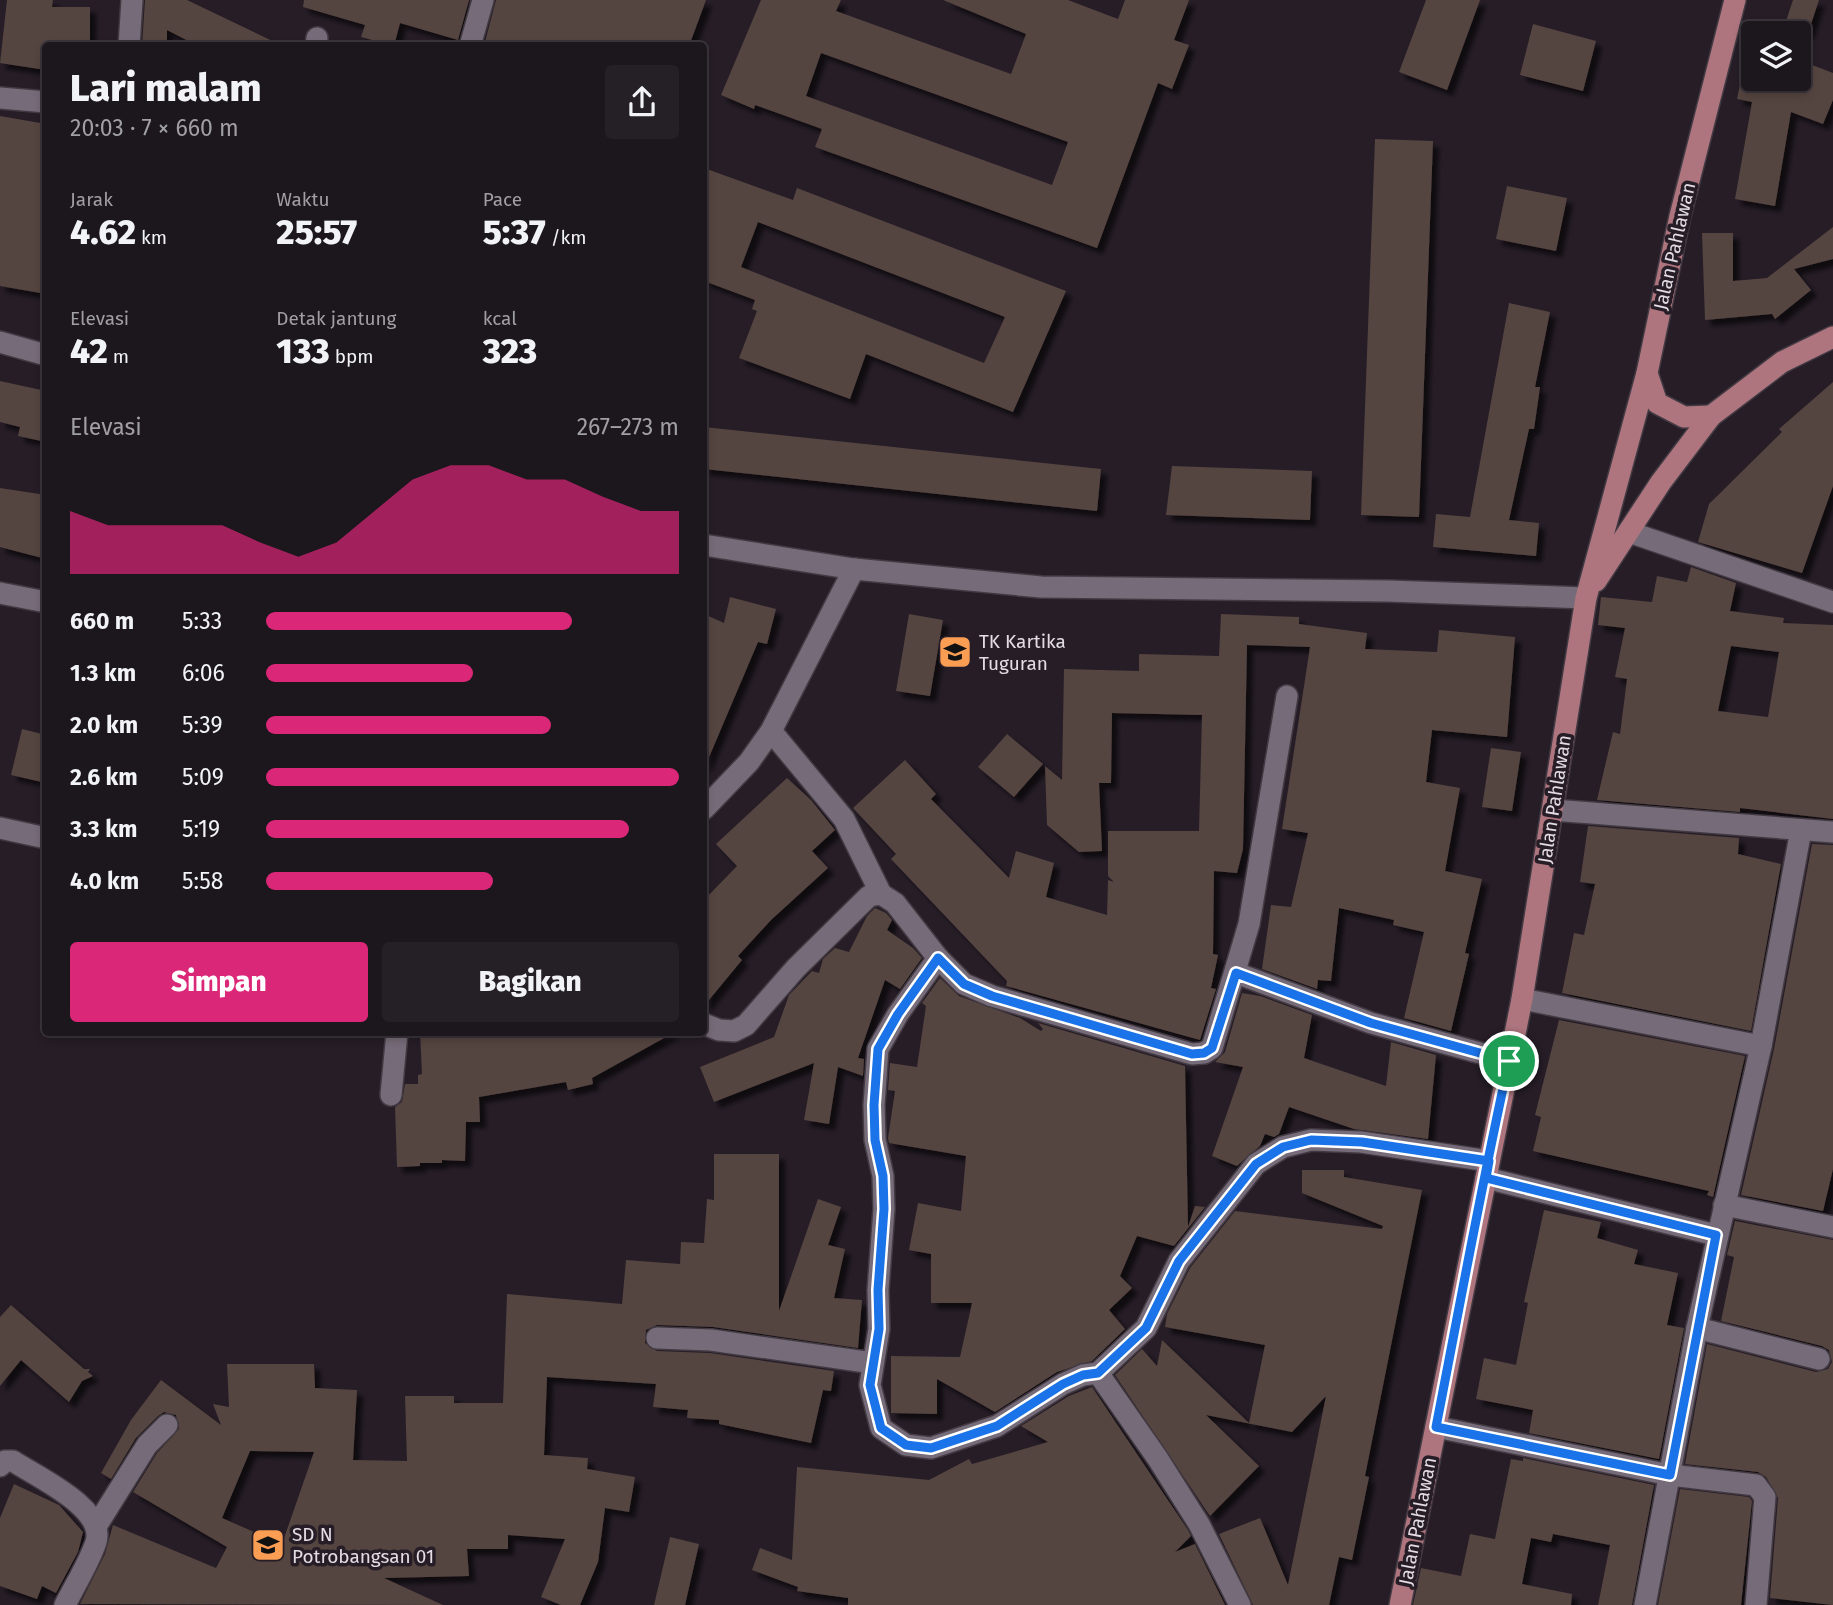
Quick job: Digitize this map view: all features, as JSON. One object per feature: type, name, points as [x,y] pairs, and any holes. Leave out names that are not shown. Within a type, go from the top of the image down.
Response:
[{"type":"main road","name":"Jalan Pahlawan","points":[[1400,1605],[1522,999],[1586,598],[1647,373],[1680,216],[1735,0]]},
{"type":"main road","points":[[1586,598],[1711,416],[1782,362],[1831,342]]},
{"type":"main road","points":[[1647,373],[1657,403],[1684,417],[1711,416]]},
{"type":"street","points":[[129,42],[132,0]]},
{"type":"street","points":[[471,42],[483,0]]},
{"type":"street","points":[[0,98],[42,102]]},
{"type":"street","points":[[0,342],[42,354]]},
{"type":"street","points":[[1629,532],[1833,602]]},
{"type":"street","points":[[707,545],[854,569],[1041,587],[1388,591],[1586,598]]},
{"type":"street","points":[[707,806],[750,762],[771,731],[854,569]]},
{"type":"street","points":[[0,593],[42,601]]},
{"type":"street","points":[[771,731],[844,819],[881,894],[895,903],[938,958],[964,984],[992,996],[1192,1054],[1204,1053],[1212,1048],[1236,973],[1249,924],[1287,696]]},
{"type":"street","points":[[1553,810],[1833,832]]},
{"type":"street","points":[[0,828],[42,837]]},
{"type":"street","points":[[1645,1605],[1697,1328],[1761,1046],[1801,830]]},
{"type":"street","points":[[707,1025],[719,1030],[734,1031],[746,1026],[796,968],[859,905],[869,896],[881,894]]},
{"type":"street","points":[[938,958],[898,1014],[878,1049],[874,1105],[875,1140],[883,1176],[884,1209],[878,1290],[879,1329],[870,1385],[881,1428],[906,1445],[931,1448],[997,1426],[1063,1384],[1083,1375],[1098,1373],[1146,1328],[1179,1261],[1256,1164],[1283,1147],[1311,1140],[1362,1142],[1488,1170],[1716,1235]]},
{"type":"street","points":[[1236,973],[1371,1023],[1509,1061]]},
{"type":"street","points":[[1522,999],[1761,1046]]},
{"type":"street","points":[[391,1095],[397,1036]]},
{"type":"street","points":[[1724,1205],[1833,1227]]},
{"type":"street","points":[[1697,1328],[1819,1359]]},
{"type":"street","points":[[657,1338],[711,1340],[873,1363]]},
{"type":"street","points":[[1098,1373],[1199,1524],[1240,1605]]},
{"type":"street","points":[[65,1605],[96,1541],[97,1525],[147,1445],[167,1424]]},
{"type":"street","points":[[1436,1427],[1670,1475],[1756,1485],[1763,1490],[1765,1497],[1756,1605]]},
{"type":"street","points":[[0,1466],[5,1461],[13,1461],[87,1509],[97,1525]]},
{"type":"building","points":[[7,0],[53,0],[52,7],[90,7],[90,42],[42,42],[42,69],[0,63]]},
{"type":"building","points":[[145,0],[187,0],[275,42],[190,42],[167,30],[167,42],[142,42]]},
{"type":"building","points":[[304,0],[469,0],[458,40],[400,23],[395,42],[379,42],[361,37],[365,25],[303,7]]},
{"type":"building","points":[[496,0],[706,0],[690,42],[485,42]]},
{"type":"building","points":[[761,0],[841,0],[836,11],[1011,74],[1026,34],[943,0],[1068,0],[1118,19],[1125,0],[1189,0],[1174,40],[1189,45],[1172,89],[1158,83],[1097,248],[815,147],[822,129],[755,105],[754,109],[721,95]],"holes":[[[821,53],[1068,142],[1052,185],[806,96]]]},
{"type":"building","points":[[1426,0],[1480,0],[1447,90],[1399,72]]},
{"type":"building","points":[[1793,0],[1819,0],[1811,24],[1811,21],[1786,21]]},
{"type":"building","points":[[1533,24],[1596,41],[1583,91],[1520,75]]},
{"type":"building","points":[[1811,65],[1833,73],[1833,100],[1823,124],[1791,112],[1775,206],[1735,199],[1752,102],[1737,99],[1741,79],[1741,91],[1811,91]]},
{"type":"building","points":[[0,116],[42,123],[42,293],[0,286]]},
{"type":"building","points":[[1375,139],[1433,141],[1419,517],[1361,515]]},
{"type":"building","points":[[707,169],[793,200],[797,188],[1066,291],[1013,412],[866,354],[850,399],[739,358],[757,311],[752,309],[755,300],[707,282]],"holes":[[[758,222],[1005,317],[984,363],[741,267]]]},
{"type":"building","points":[[1507,186],[1567,198],[1556,251],[1496,239]]},
{"type":"building","points":[[1833,227],[1833,259],[1794,269],[1811,290],[1775,319],[1772,314],[1705,320],[1702,233],[1733,233],[1733,281],[1767,278]]},
{"type":"building","points":[[1509,303],[1550,312],[1535,387],[1540,387],[1534,429],[1529,429],[1509,520],[1539,523],[1536,556],[1433,547],[1436,514],[1470,517]]},
{"type":"building","points":[[0,381],[42,390],[42,441],[18,436],[20,427],[0,422]]},
{"type":"building","points":[[1833,382],[1833,486],[1802,573],[1698,542],[1709,504],[1782,432],[1779,429]]},
{"type":"building","points":[[707,427],[1101,469],[1097,511],[707,469]]},
{"type":"building","points":[[1172,466],[1312,471],[1310,520],[1166,515]]},
{"type":"building","points":[[0,488],[42,494],[42,558],[0,547]]},
{"type":"building","points":[[1691,567],[1736,583],[1730,611],[1784,618],[1783,623],[1833,625],[1833,819],[1740,808],[1740,812],[1597,800],[1613,732],[1620,734],[1627,679],[1615,677],[1625,628],[1598,625],[1601,597],[1652,602],[1657,576],[1687,582]],"holes":[[[1731,646],[1779,652],[1768,717],[1718,711]]]},
{"type":"building","points":[[730,597],[776,609],[767,644],[758,642],[707,762],[707,615],[724,623]]},
{"type":"building","points":[[909,614],[943,620],[930,696],[896,691]]},
{"type":"building","points":[[1221,614],[1299,617],[1299,624],[1367,633],[1365,649],[1437,652],[1439,630],[1515,637],[1507,737],[1432,730],[1426,782],[1460,788],[1445,871],[1482,879],[1465,953],[1469,954],[1451,1031],[1404,1018],[1424,932],[1393,925],[1394,920],[1339,908],[1331,981],[1318,980],[1317,989],[1262,969],[1271,905],[1291,907],[1308,833],[1282,829],[1310,647],[1247,645],[1243,849],[1237,873],[1214,871],[1213,954],[1218,955],[1211,988],[1216,989],[1200,1040],[1006,986],[1007,981],[891,859],[896,854],[853,808],[905,760],[936,794],[931,799],[1009,878],[1016,851],[1054,863],[1046,897],[1107,915],[1108,880],[1114,882],[1108,876],[1108,831],[1199,831],[1202,715],[1112,713],[1111,783],[1099,783],[1102,851],[1079,852],[1047,825],[1045,766],[1062,780],[1064,669],[1139,671],[1139,654],[1219,656]]},
{"type":"building","points":[[22,729],[42,734],[42,782],[11,775]]},
{"type":"building","points":[[1007,734],[1043,764],[1014,797],[978,767]]},
{"type":"building","points":[[1491,748],[1521,752],[1512,811],[1482,807]]},
{"type":"building","points":[[787,778],[811,800],[835,830],[812,851],[828,868],[771,920],[738,956],[742,960],[707,1002],[707,897],[737,866],[716,844]]},
{"type":"building","points":[[1588,826],[1739,838],[1738,854],[1781,864],[1751,1031],[1562,993],[1574,933],[1584,935],[1595,884],[1580,882]]},
{"type":"building","points":[[1812,844],[1833,845],[1833,1169],[1823,1211],[1741,1195],[1774,1049]]},
{"type":"building","points":[[875,908],[886,913],[892,920],[887,930],[913,948],[922,958],[900,989],[885,980],[858,1058],[864,1059],[863,1076],[838,1067],[829,1124],[804,1120],[814,1063],[714,1102],[700,1067],[774,1037],[789,995],[812,971],[819,973],[823,959],[835,948],[849,952],[867,916]]},
{"type":"building","points":[[940,978],[959,996],[1020,1018],[1041,1031],[1043,1029],[1038,1023],[1185,1066],[1188,1227],[1195,1206],[1205,1207],[1174,1246],[1137,1236],[1120,1276],[1132,1288],[1109,1310],[1125,1329],[1092,1361],[1057,1372],[995,1412],[937,1379],[937,1414],[891,1413],[891,1356],[960,1357],[972,1303],[931,1303],[931,1254],[909,1250],[918,1203],[961,1211],[966,1156],[889,1143],[888,1138],[895,1091],[888,1090],[890,1063],[917,1067],[926,1006],[922,1003]]},
{"type":"building","points":[[1242,993],[1260,996],[1312,1015],[1304,1058],[1386,1086],[1391,1042],[1436,1055],[1428,1139],[1354,1129],[1289,1107],[1279,1134],[1274,1137],[1265,1134],[1260,1146],[1237,1166],[1212,1156],[1243,1067],[1215,1062],[1225,1052]]},
{"type":"building","points":[[1559,1020],[1745,1056],[1713,1197],[1707,1195],[1709,1191],[1533,1151],[1541,1117],[1535,1115]]},
{"type":"building","points":[[420,1036],[668,1036],[592,1078],[593,1084],[568,1090],[566,1082],[479,1097],[480,1122],[466,1122],[465,1161],[442,1160],[442,1163],[397,1167],[395,1107],[402,1102],[405,1084],[418,1084],[418,1075],[422,1074]]},
{"type":"building","points":[[714,1154],[779,1154],[779,1311],[818,1199],[841,1207],[828,1245],[845,1249],[834,1298],[862,1300],[858,1348],[713,1327],[657,1325],[646,1330],[645,1343],[657,1351],[710,1353],[834,1371],[831,1391],[823,1390],[811,1443],[719,1424],[719,1420],[687,1418],[688,1410],[653,1407],[656,1384],[547,1377],[544,1455],[588,1458],[587,1469],[635,1477],[629,1512],[605,1508],[598,1562],[580,1605],[561,1605],[541,1597],[565,1539],[508,1535],[508,1549],[467,1549],[469,1576],[384,1578],[443,1605],[80,1604],[105,1554],[113,1525],[216,1568],[227,1547],[133,1492],[157,1453],[179,1429],[176,1415],[164,1412],[158,1416],[136,1438],[111,1479],[101,1473],[131,1420],[161,1380],[221,1425],[213,1404],[229,1407],[227,1364],[314,1364],[315,1388],[357,1390],[353,1460],[407,1461],[405,1396],[454,1396],[454,1403],[503,1403],[507,1294],[622,1304],[626,1260],[680,1264],[681,1242],[704,1243],[707,1199],[714,1200]],"holes":[[[250,1451],[314,1452],[282,1544],[222,1518]]]},
{"type":"building","points":[[1302,1170],[1344,1170],[1344,1177],[1422,1190],[1365,1476],[1369,1477],[1352,1560],[1339,1557],[1329,1605],[1253,1605],[1219,1534],[1260,1518],[1288,1585],[1326,1396],[1292,1432],[1206,1415],[1259,1466],[1210,1516],[1115,1375],[1142,1349],[1157,1366],[1162,1340],[1249,1423],[1265,1345],[1165,1327],[1167,1314],[1190,1268],[1235,1211],[1382,1229],[1383,1226],[1302,1193]]},
{"type":"building","points":[[1544,1210],[1601,1222],[1597,1238],[1638,1250],[1634,1264],[1678,1273],[1667,1325],[1684,1328],[1659,1459],[1529,1433],[1533,1410],[1476,1399],[1484,1358],[1516,1365],[1528,1303],[1524,1302]]},
{"type":"building","points":[[1735,1221],[1833,1240],[1833,1605],[1770,1598],[1778,1498],[1766,1477],[1758,1472],[1685,1464],[1707,1344],[1816,1372],[1828,1369],[1832,1362],[1829,1350],[1822,1346],[1721,1321],[1734,1257],[1727,1255]]},
{"type":"building","points":[[11,1305],[84,1369],[90,1369],[88,1372],[93,1376],[82,1381],[69,1402],[21,1360],[0,1386],[0,1317]]},
{"type":"building","points":[[1092,1387],[1188,1530],[1191,1536],[1175,1552],[1195,1544],[1225,1605],[848,1605],[848,1598],[797,1591],[798,1587],[752,1570],[760,1548],[792,1560],[797,1467],[929,1480],[969,1459],[972,1464],[1048,1442],[1021,1426],[1069,1396]]},
{"type":"building","points":[[1523,1458],[1654,1485],[1632,1605],[1598,1605],[1610,1545],[1553,1534],[1551,1542],[1531,1538],[1522,1584],[1572,1594],[1571,1605],[1413,1605],[1421,1568],[1461,1576],[1470,1534],[1495,1539],[1511,1459],[1523,1461]]},
{"type":"building","points":[[14,1484],[59,1505],[83,1532],[78,1552],[56,1593],[42,1586],[37,1599],[0,1586],[0,1518]]},
{"type":"building","points":[[1680,1489],[1749,1497],[1752,1501],[1741,1605],[1658,1605]]},
{"type":"building","points":[[670,1537],[699,1544],[685,1605],[654,1605]]},
{"type":"place","name":"TK Kartika Tuguran","points":[[955,652]]},
{"type":"place","name":"SD N Potrobangsan 01","points":[[268,1545]]},
{"type":"route","points":[[1509,1061],[1371,1023],[1236,973],[1212,1048],[1204,1053],[1192,1054],[992,996],[964,984],[938,958],[898,1014],[878,1049],[874,1105],[875,1140],[883,1176],[884,1209],[878,1290],[879,1329],[870,1385],[872,1403],[881,1428],[906,1445],[931,1448],[997,1426],[1063,1384],[1083,1375],[1098,1373],[1146,1328],[1179,1261],[1256,1164],[1283,1147],[1311,1140],[1362,1142],[1489,1161],[1486,1178],[1716,1235],[1670,1475],[1436,1427],[1486,1178],[1503,1088],[1509,1061]]}]
